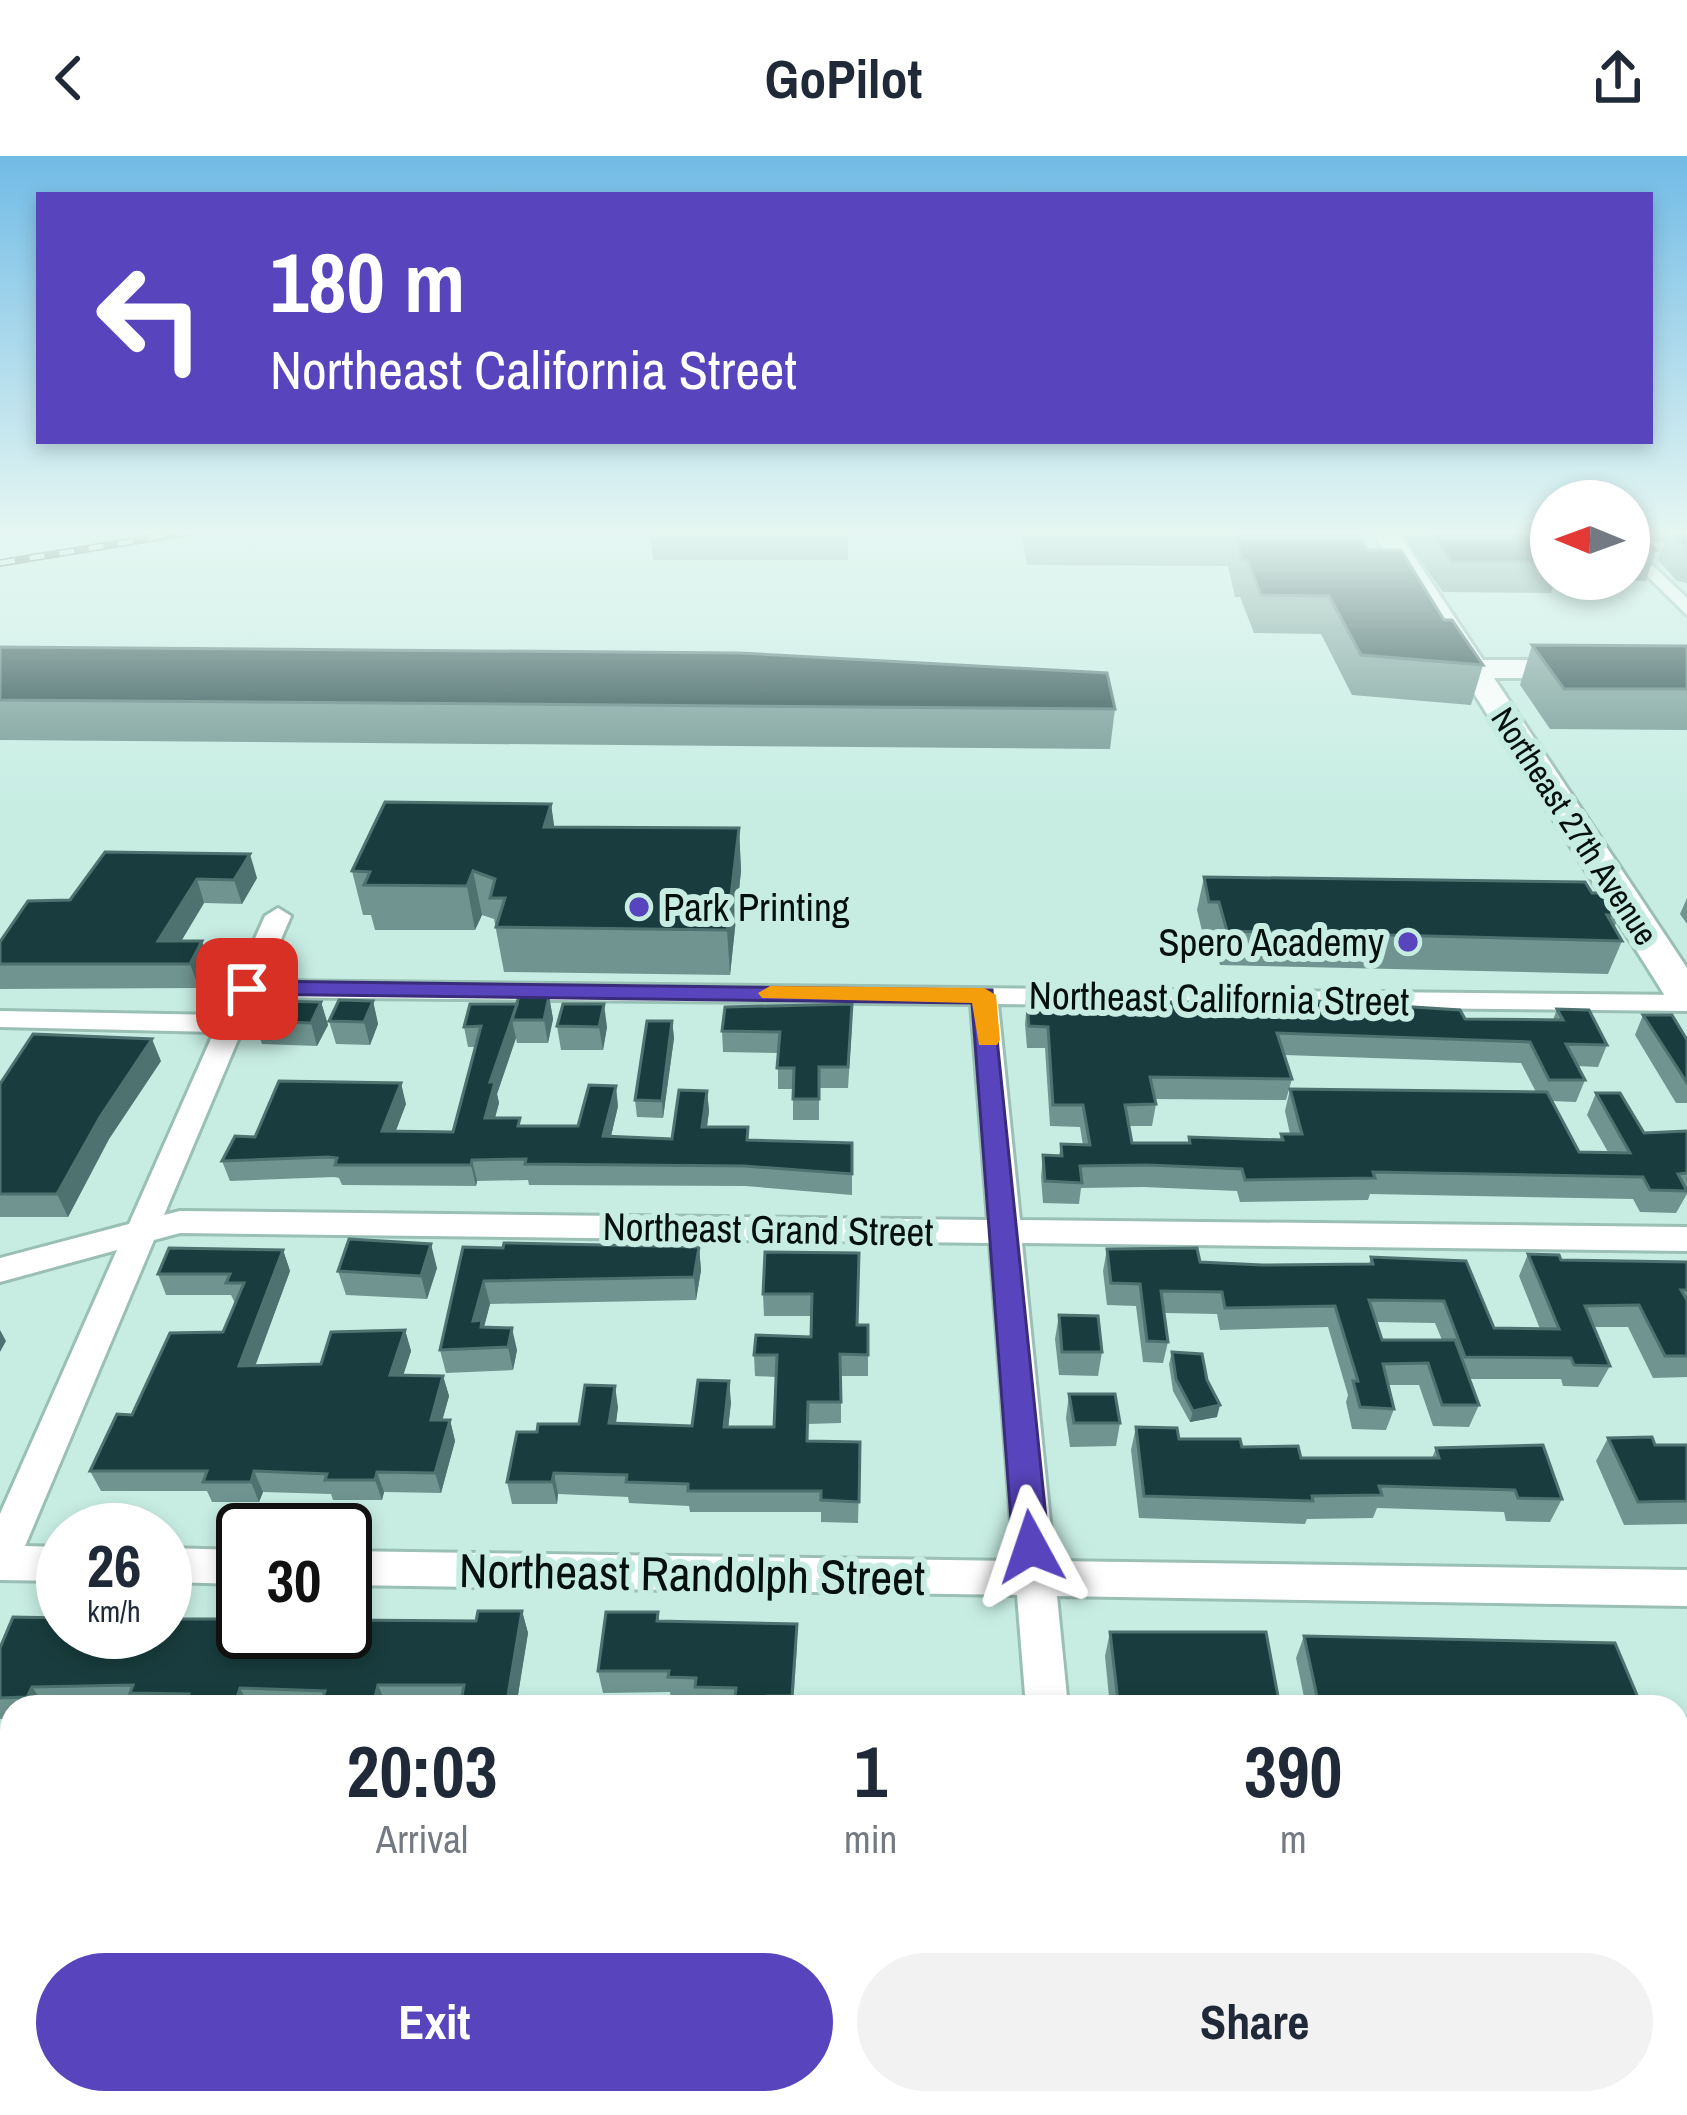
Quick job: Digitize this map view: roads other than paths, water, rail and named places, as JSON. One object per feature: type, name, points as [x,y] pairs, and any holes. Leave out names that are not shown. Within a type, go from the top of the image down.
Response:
[{"type":"street","name":"Northeast 27th Avenue","points":[[1444,623],[1687,1001]]},
{"type":"street","points":[[1474,669],[1687,669]]},
{"type":"street","points":[[36,1562],[0,1560],[278,916]]},
{"type":"street","name":"Northeast California Street","points":[[247,989],[1687,1001]]},
{"type":"street","points":[[984,995],[1046,1695]]},
{"type":"street","points":[[0,1019],[230,1024]]},
{"type":"street","name":"Northeast Grand Street","points":[[0,1270],[180,1222],[1687,1239]]},
{"type":"street","name":"Northeast Randolph Street","points":[[372,1568],[1687,1588]]},
{"type":"place","name":"Park Printing","points":[[639,907]]},
{"type":"place","name":"Spero Academy","points":[[1408,942]]}]
